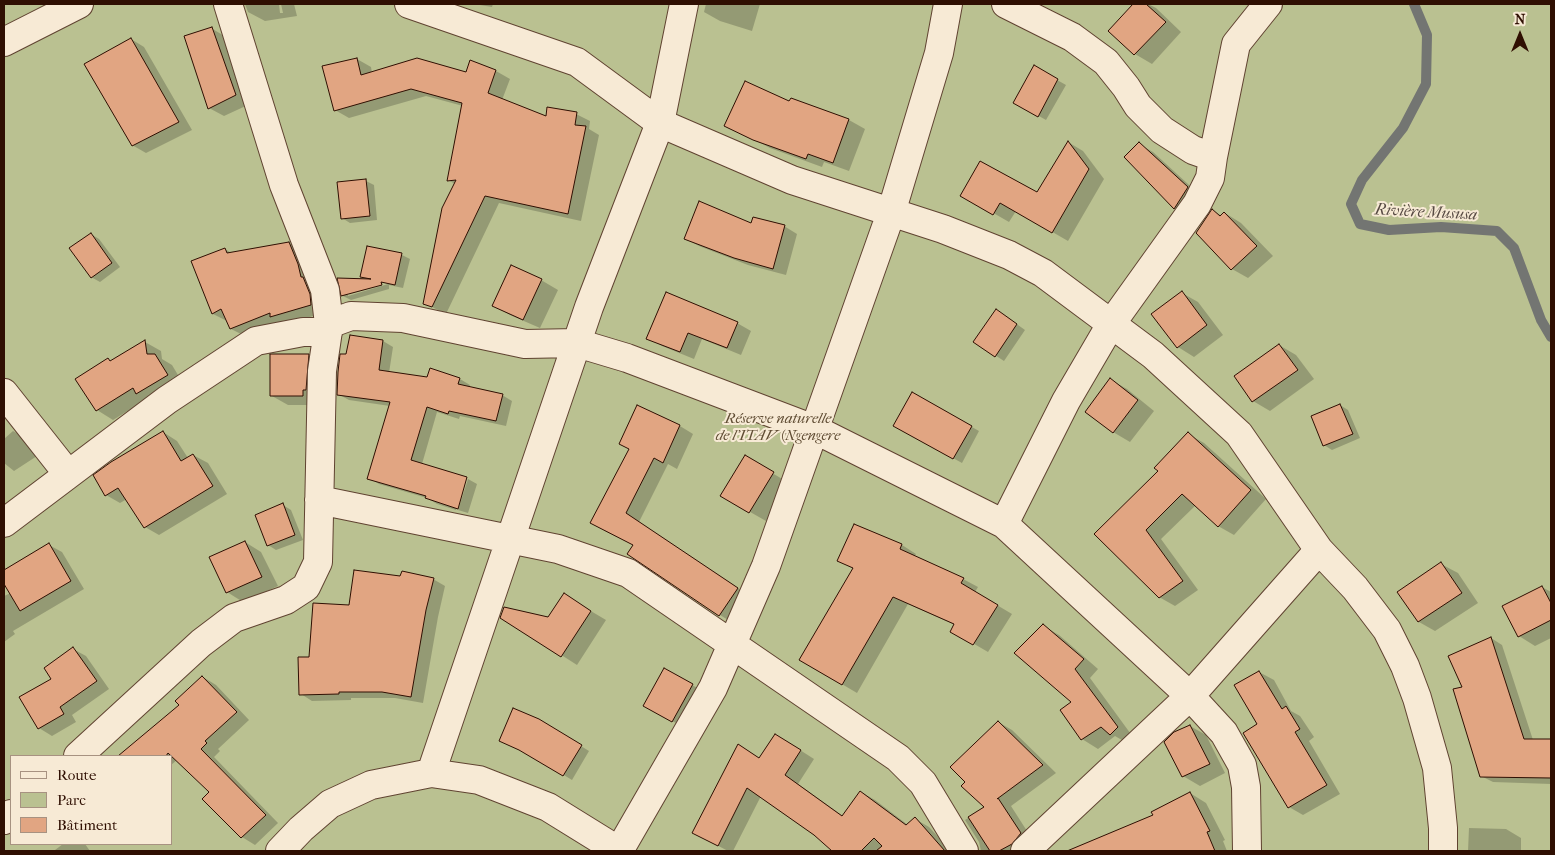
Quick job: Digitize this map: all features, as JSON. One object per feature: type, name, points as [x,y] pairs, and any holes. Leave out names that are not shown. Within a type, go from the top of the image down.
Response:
[{"type":"street","points":[[4,42],[79,4]]},
{"type":"street","points":[[79,755],[201,643],[234,618],[286,600],[306,587],[318,562],[322,371],[329,328],[325,290],[284,185],[228,4]]},
{"type":"street","points":[[409,4],[577,62],[660,122],[792,180],[943,228],[1009,255],[1043,273],[1153,355],[1239,434],[1319,550],[1355,588],[1386,630],[1405,666],[1417,698],[1437,768],[1443,828],[1443,851]]},
{"type":"street","points":[[431,773],[589,307],[660,122],[684,4]]},
{"type":"street","points":[[280,851],[301,829],[330,804],[371,785],[431,773],[479,780],[548,807],[619,851],[713,688],[766,566],[891,213],[939,53],[948,4]]},
{"type":"street","points":[[1006,4],[1072,37],[1106,62],[1138,106],[1162,130],[1193,150],[1213,157]]},
{"type":"street","points":[[1004,524],[1066,401],[1112,324],[1196,204],[1210,178],[1236,44],[1268,4]]},
{"type":"street","points":[[4,523],[167,400],[256,341],[329,328],[351,316],[403,318],[525,344],[577,343],[627,358],[814,429],[1004,524],[1190,696],[1224,733],[1242,765],[1246,787],[1247,851]]},
{"type":"street","points":[[4,393],[68,474]]},
{"type":"street","points":[[319,500],[558,549],[628,573],[898,758],[923,784],[964,851]]},
{"type":"street","points":[[1025,851],[1190,696],[1319,550]]},
{"type":"green space","name":"Réserve naturelle de l'ITAV (Ngengere","points":[[4,4],[1551,4],[1551,851],[4,851]]},
{"type":"building","points":[[1133,4],[1146,4],[1166,22],[1134,55],[1108,31]]},
{"type":"building","points":[[212,27],[236,95],[208,109],[184,36]]},
{"type":"building","points":[[131,38],[179,122],[132,146],[84,64]]},
{"type":"building","points":[[357,58],[361,75],[417,58],[466,72],[470,60],[496,70],[488,93],[546,116],[547,107],[577,112],[575,125],[586,126],[568,214],[485,196],[432,307],[423,304],[442,208],[456,180],[447,181],[462,103],[411,89],[334,111],[322,66]]},
{"type":"building","points":[[1034,65],[1058,79],[1038,117],[1013,103]]},
{"type":"building","points":[[745,81],[789,101],[791,98],[849,119],[833,163],[808,154],[806,159],[753,140],[724,126]]},
{"type":"building","points":[[1068,141],[1089,169],[1052,233],[1000,203],[993,215],[960,196],[980,161],[1037,192]]},
{"type":"building","points":[[1139,142],[1188,187],[1174,209],[1124,157]]},
{"type":"building","points":[[366,179],[370,216],[341,219],[337,182]]},
{"type":"building","points":[[699,201],[751,223],[753,217],[785,225],[773,269],[734,258],[684,239]]},
{"type":"building","points":[[1212,209],[1220,216],[1224,212],[1257,246],[1231,270],[1196,233]]},
{"type":"building","points":[[91,233],[112,263],[91,278],[69,248]]},
{"type":"building","points":[[289,242],[301,277],[303,277],[310,294],[311,305],[270,317],[270,313],[230,329],[221,309],[212,314],[191,261],[225,248],[227,253]]},
{"type":"building","points":[[367,246],[402,253],[395,285],[381,282],[382,285],[341,296],[337,278],[371,279],[360,277]]},
{"type":"building","points":[[511,265],[542,279],[523,320],[492,306]]},
{"type":"building","points":[[1182,291],[1207,325],[1177,348],[1151,314]]},
{"type":"building","points":[[666,292],[738,322],[727,348],[688,333],[680,352],[646,339]]},
{"type":"building","points":[[996,309],[1017,324],[995,357],[973,342]]},
{"type":"building","points":[[350,335],[383,340],[379,370],[427,377],[430,368],[460,378],[458,384],[503,394],[496,421],[449,411],[448,414],[427,407],[411,460],[467,477],[458,509],[425,498],[426,496],[367,479],[390,402],[337,395],[340,354],[346,354]]},
{"type":"building","points":[[145,340],[147,354],[155,354],[168,375],[136,394],[133,388],[96,411],[75,379],[108,358],[110,361]]},
{"type":"building","points":[[1279,344],[1298,370],[1252,402],[1234,376]]},
{"type":"building","points":[[270,354],[309,354],[306,390],[303,390],[303,396],[270,396]]},
{"type":"building","points":[[1110,378],[1138,400],[1113,433],[1085,412]]},
{"type":"building","points":[[912,392],[972,426],[953,459],[893,426]]},
{"type":"building","points":[[1340,404],[1353,434],[1323,446],[1311,416]]},
{"type":"building","points":[[637,405],[680,425],[663,463],[654,458],[626,513],[738,588],[719,616],[627,554],[633,545],[590,523],[629,449],[619,444]]},
{"type":"building","points":[[163,431],[181,461],[193,454],[213,486],[144,528],[118,488],[105,496],[93,475]]},
{"type":"building","points":[[1188,432],[1251,490],[1218,527],[1182,494],[1146,530],[1183,581],[1159,598],[1094,534],[1158,471],[1154,468]]},
{"type":"building","points":[[745,455],[774,472],[749,513],[720,496]]},
{"type":"building","points":[[283,503],[295,535],[267,546],[255,515]]},
{"type":"building","points":[[854,524],[902,544],[900,549],[964,578],[961,583],[998,605],[973,645],[950,632],[954,624],[893,597],[842,685],[799,660],[853,568],[837,561]]},
{"type":"building","points":[[245,541],[262,577],[226,593],[209,557]]},
{"type":"building","points":[[49,543],[71,581],[20,611],[4,584],[4,570]]},
{"type":"building","points":[[1441,562],[1462,593],[1418,622],[1397,592]]},
{"type":"building","points":[[354,570],[400,576],[402,571],[434,578],[426,610],[411,697],[382,692],[339,692],[339,694],[299,695],[298,657],[309,657],[313,603],[349,605]]},
{"type":"building","points":[[1542,586],[1551,603],[1551,620],[1518,637],[1502,606]]},
{"type":"building","points":[[564,593],[591,611],[561,657],[500,618],[504,607],[548,617]]},
{"type":"building","points":[[1043,624],[1084,659],[1075,669],[1118,727],[1110,735],[1101,727],[1081,740],[1060,710],[1071,702],[1014,653]]},
{"type":"building","points":[[1491,637],[1524,739],[1551,739],[1551,778],[1480,777],[1453,689],[1462,687],[1448,656]]},
{"type":"building","points":[[73,647],[97,681],[60,707],[64,714],[38,729],[19,697],[51,679],[44,668]]},
{"type":"building","points":[[664,668],[693,684],[672,722],[643,706]]},
{"type":"building","points":[[1259,671],[1282,709],[1286,706],[1300,729],[1295,732],[1327,785],[1288,808],[1243,733],[1257,724],[1234,685]]},
{"type":"building","points":[[202,676],[237,712],[205,741],[207,743],[201,749],[266,815],[241,838],[202,799],[209,792],[172,755],[168,753],[167,755],[119,755],[179,705],[175,701]]},
{"type":"building","points":[[513,708],[539,719],[582,745],[563,776],[519,750],[499,741]]},
{"type":"building","points":[[998,721],[1043,765],[998,798],[1021,833],[1012,844],[999,851],[990,851],[968,817],[984,807],[961,786],[965,782],[950,767]]},
{"type":"building","points":[[1190,725],[1210,764],[1182,777],[1164,742],[1174,732]]},
{"type":"building","points":[[775,734],[801,750],[785,775],[842,816],[860,791],[906,825],[915,817],[945,851],[876,851],[882,846],[874,838],[861,851],[832,851],[814,835],[747,788],[718,846],[692,833],[738,744],[759,758]]},
{"type":"building","points":[[1190,792],[1210,831],[1207,832],[1215,851],[1067,851],[1153,815],[1151,812]]},
{"type":"waterway","name":"Rivière Mususa","points":[[1414,4],[1427,35],[1426,84],[1403,128],[1362,180],[1351,204],[1360,224],[1389,230],[1441,227],[1497,231],[1514,248],[1541,320],[1551,337]]}]
